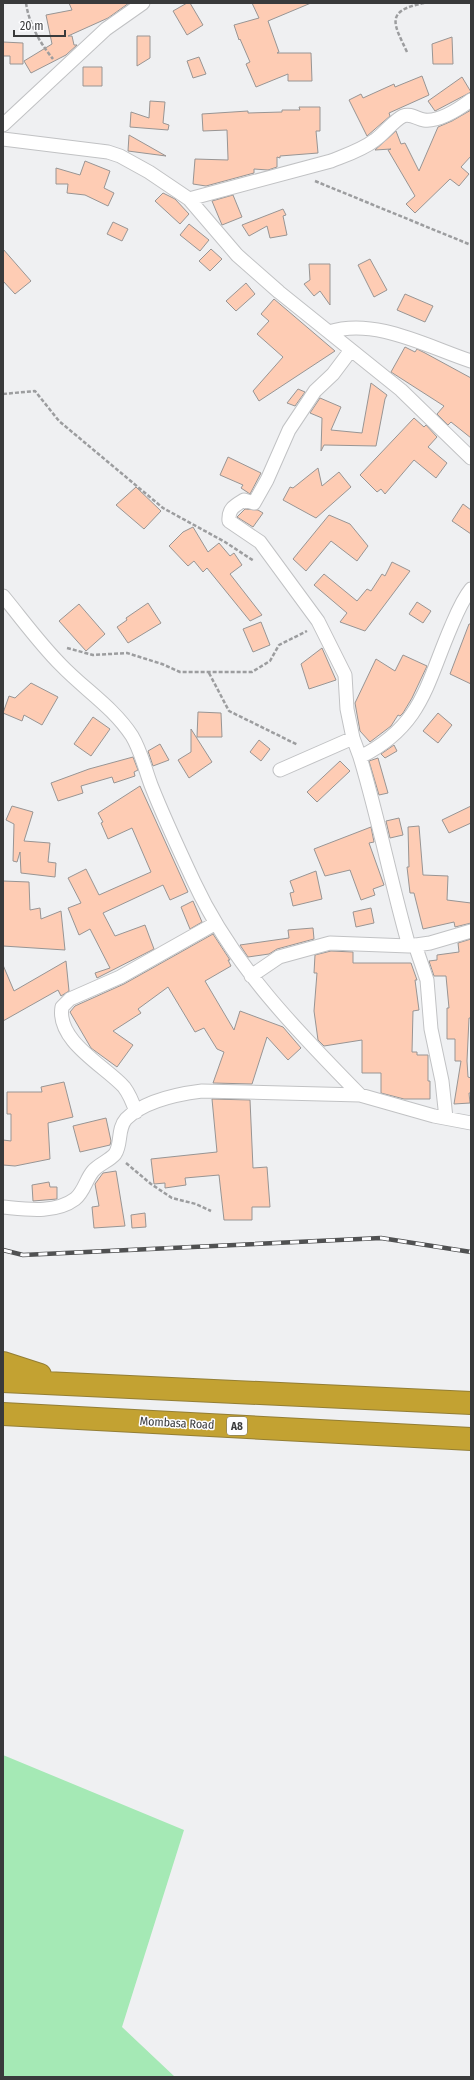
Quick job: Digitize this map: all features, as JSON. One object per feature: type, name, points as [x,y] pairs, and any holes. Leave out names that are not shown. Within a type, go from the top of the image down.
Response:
[{"type":"highway","points":[[3,1363],[68,1383]]},
{"type":"highway","points":[[3,1381],[471,1403]]},
{"type":"highway","name":"Mombasa Road","points":[[3,1414],[471,1439]]},
{"type":"street","points":[[3,125],[61,69],[106,29],[143,3]]},
{"type":"street","points":[[189,199],[331,161],[360,149],[374,141],[403,116],[411,115],[424,120],[430,120],[462,107],[471,100]]},
{"type":"street","points":[[3,140],[108,152],[120,156],[149,172],[189,199],[237,255],[415,402],[445,435],[471,458]]},
{"type":"street","points":[[329,332],[352,328],[376,330],[435,347],[471,361]]},
{"type":"street","points":[[351,350],[333,374],[315,391],[289,430],[267,480],[254,503],[244,500],[232,507],[228,514],[229,522],[260,542],[318,621],[346,675],[347,710],[353,738],[378,818],[397,902],[412,946],[427,980],[433,1040],[442,1081],[446,1118]]},
{"type":"street","points":[[360,757],[384,742],[397,731],[408,721],[419,706],[459,608],[471,589]]},
{"type":"street","points":[[3,596],[41,643],[79,683],[110,708],[133,738],[155,795],[191,876],[216,923],[238,959],[302,1036],[360,1095]]},
{"type":"street","points":[[280,770],[315,753],[353,738]]},
{"type":"street","points":[[136,1112],[124,1087],[93,1061],[70,1034],[62,1020],[62,1007],[70,999],[120,977],[216,923]]},
{"type":"street","points":[[251,976],[279,957],[330,943],[412,946],[471,931]]},
{"type":"street","points":[[3,1207],[47,1209],[66,1204],[75,1199],[93,1171],[115,1154],[122,1124],[136,1112],[145,1107],[180,1094],[202,1091],[360,1095],[446,1118],[471,1123]]},
{"type":"path","points":[[26,3],[27,11],[40,43],[61,69]]},
{"type":"path","points":[[407,52],[396,30],[394,20],[398,13],[406,8],[424,3]]},
{"type":"path","points":[[297,170],[323,186],[471,245]]},
{"type":"path","points":[[3,394],[35,391],[59,421],[163,508],[225,542],[256,562]]},
{"type":"path","points":[[41,643],[93,655],[127,653],[162,664],[180,672],[252,672],[270,661],[279,645],[306,631],[318,621]]},
{"type":"path","points":[[209,673],[229,711],[315,753]]},
{"type":"path","points":[[115,1154],[151,1184],[172,1198],[196,1204],[211,1211]]},
{"type":"green space","points":[[3,1755],[184,1830],[122,2027],[175,2077],[3,2077]]},
{"type":"building","points":[[69,3],[129,3],[108,18],[68,36],[72,36],[74,45],[77,45],[66,55],[31,73],[24,61],[52,44],[46,15],[72,10]]},
{"type":"building","points":[[187,3],[190,3],[203,25],[187,35],[173,11]]},
{"type":"building","points":[[252,3],[311,3],[268,21],[279,52],[277,53],[311,53],[312,81],[288,81],[288,74],[256,87],[246,64],[250,62],[240,39],[239,40],[234,25],[259,18]]},
{"type":"building","points":[[137,36],[150,36],[150,58],[137,66]]},
{"type":"building","points":[[452,37],[453,64],[433,64],[432,44]]},
{"type":"building","points":[[3,42],[23,43],[23,64],[10,64],[10,56],[3,56]]},
{"type":"building","points":[[199,57],[206,74],[193,78],[187,61]]},
{"type":"building","points":[[83,67],[102,67],[102,86],[83,86]]},
{"type":"building","points":[[422,76],[429,95],[389,113],[390,116],[367,136],[349,100],[361,94],[363,98],[394,84],[395,87]]},
{"type":"building","points":[[462,77],[471,92],[435,111],[428,101]]},
{"type":"building","points":[[150,101],[165,102],[163,123],[169,125],[168,130],[130,127],[131,112],[149,118]]},
{"type":"building","points":[[299,107],[320,107],[320,131],[316,131],[318,153],[280,156],[280,158],[277,157],[277,167],[268,170],[254,169],[254,173],[206,186],[193,184],[195,159],[228,160],[227,130],[203,131],[202,114],[248,111],[248,113],[282,112],[282,110],[300,110]]},
{"type":"building","points":[[471,110],[471,156],[461,167],[469,174],[459,186],[450,179],[415,213],[406,204],[415,196],[388,150],[391,149],[375,150],[396,131],[401,144],[405,143],[419,171],[438,127]]},
{"type":"building","points":[[129,135],[166,156],[128,151]]},
{"type":"building","points":[[85,161],[110,171],[104,188],[114,193],[108,206],[85,195],[67,193],[68,184],[56,184],[56,168],[80,175]]},
{"type":"building","points":[[163,193],[175,199],[189,214],[180,224],[155,201]]},
{"type":"building","points":[[233,195],[242,217],[222,225],[212,201]]},
{"type":"building","points":[[283,209],[286,215],[283,216],[287,235],[270,238],[267,226],[249,236],[242,225]]},
{"type":"building","points":[[113,222],[128,229],[122,241],[107,234]]},
{"type":"building","points":[[189,224],[209,240],[200,251],[180,235]]},
{"type":"building","points":[[3,249],[31,281],[15,294],[3,281]]},
{"type":"building","points":[[211,249],[222,259],[210,271],[199,261]]},
{"type":"building","points":[[370,259],[387,290],[374,297],[358,265]]},
{"type":"building","points":[[309,264],[330,264],[330,305],[320,291],[314,296],[304,284],[310,280]]},
{"type":"building","points":[[246,283],[255,294],[236,311],[226,301]]},
{"type":"building","points":[[405,294],[433,306],[425,322],[397,310]]},
{"type":"building","points":[[274,299],[335,351],[259,401],[253,391],[283,357],[257,334],[269,321],[261,314]]},
{"type":"building","points":[[405,347],[415,352],[417,349],[471,378],[471,438],[451,422],[448,425],[437,414],[444,406],[391,372]]},
{"type":"building","points":[[371,383],[387,395],[376,446],[324,445],[321,451],[322,418],[310,413],[320,398],[341,407],[331,430],[362,433]]},
{"type":"building","points":[[298,389],[305,392],[295,406],[287,403]]},
{"type":"building","points":[[414,418],[424,427],[426,425],[437,437],[428,447],[447,463],[436,478],[414,460],[385,494],[381,489],[377,492],[360,475]]},
{"type":"building","points":[[228,457],[261,473],[250,494],[241,488],[243,485],[220,475]]},
{"type":"building","points":[[318,468],[322,486],[339,472],[351,487],[316,518],[283,500],[290,487],[293,488]]},
{"type":"building","points":[[136,487],[161,511],[144,529],[116,505]]},
{"type":"building","points":[[463,504],[471,510],[471,534],[452,521]]},
{"type":"building","points":[[245,509],[258,510],[263,513],[253,527],[237,517]]},
{"type":"building","points":[[329,515],[350,524],[368,546],[357,561],[331,541],[306,571],[293,559]]},
{"type":"building","points":[[193,527],[208,552],[219,543],[230,556],[234,553],[242,565],[230,574],[262,615],[250,621],[207,568],[203,572],[194,561],[188,566],[169,546],[183,532]]},
{"type":"building","points":[[392,562],[410,571],[365,631],[340,622],[347,613],[314,585],[324,574],[357,601],[367,589],[371,591],[382,574],[385,576]]},
{"type":"building","points":[[417,602],[431,611],[423,623],[409,614]]},
{"type":"building","points":[[148,603],[161,623],[128,643],[117,627],[127,620],[126,618]]},
{"type":"building","points":[[79,604],[105,634],[86,651],[59,621]]},
{"type":"building","points":[[261,622],[270,645],[253,652],[243,629]]},
{"type":"building","points":[[469,624],[471,624],[471,684],[450,674]]},
{"type":"building","points":[[322,648],[336,680],[309,689],[301,664]]},
{"type":"building","points":[[403,655],[427,666],[403,713],[400,716],[398,715],[391,726],[370,742],[360,731],[355,703],[376,659],[395,671]]},
{"type":"building","points":[[31,683],[58,697],[42,725],[24,715],[22,721],[3,713],[9,696],[15,698]]},
{"type":"building","points":[[198,712],[221,713],[222,737],[197,737]]},
{"type":"building","points":[[438,713],[452,725],[438,743],[423,731]]},
{"type":"building","points":[[93,717],[110,729],[91,756],[74,744]]},
{"type":"building","points":[[191,729],[212,762],[189,778],[178,760],[191,752]]},
{"type":"building","points":[[259,740],[270,749],[261,761],[250,752]]},
{"type":"building","points":[[160,744],[169,760],[153,766],[148,751]]},
{"type":"building","points":[[394,745],[397,751],[385,758],[381,754]]},
{"type":"building","points":[[133,757],[138,770],[134,772],[135,776],[114,783],[112,777],[81,786],[83,793],[58,801],[51,783],[89,769]]},
{"type":"building","points":[[378,758],[388,793],[379,795],[369,761]]},
{"type":"building","points":[[340,761],[350,771],[317,802],[307,792]]},
{"type":"building","points":[[140,786],[188,892],[170,900],[163,885],[103,913],[115,936],[145,925],[154,949],[97,978],[95,973],[110,968],[90,929],[79,935],[68,908],[81,903],[68,878],[86,869],[99,895],[151,872],[132,828],[108,839],[101,823],[103,822],[98,813]]},
{"type":"building","points":[[12,806],[33,812],[24,841],[50,843],[48,862],[56,863],[55,877],[21,873],[20,852],[17,862],[13,861],[14,824],[6,820]]},
{"type":"building","points":[[471,806],[471,823],[449,833],[442,820]]},
{"type":"building","points":[[399,818],[403,835],[390,838],[386,821]]},
{"type":"building","points":[[419,826],[423,875],[448,876],[447,900],[471,903],[471,923],[455,927],[454,922],[423,929],[414,893],[410,893],[407,867],[409,867],[408,827]]},
{"type":"building","points":[[371,827],[374,842],[369,843],[384,885],[373,889],[375,895],[361,900],[350,870],[325,876],[314,849]]},
{"type":"building","points":[[316,871],[322,899],[293,906],[290,893],[294,892],[290,881]]},
{"type":"building","points":[[3,881],[29,882],[30,910],[40,908],[41,919],[61,911],[65,950],[3,946]]},
{"type":"building","points":[[193,901],[202,922],[190,929],[181,907]]},
{"type":"building","points":[[371,908],[374,923],[356,927],[353,912]]},
{"type":"building","points":[[313,928],[314,939],[277,949],[269,954],[248,957],[240,945],[289,938],[288,930]]},
{"type":"building","points":[[213,934],[230,960],[228,960],[231,966],[205,981],[234,1030],[240,1011],[283,1027],[301,1048],[288,1060],[267,1037],[252,1084],[213,1083],[224,1052],[217,1049],[204,1028],[195,1032],[168,987],[138,1009],[141,1013],[113,1031],[133,1045],[117,1067],[91,1048],[70,1012],[75,1006],[124,984]]},
{"type":"building","points":[[471,939],[471,1018],[469,1018],[467,1061],[468,1077],[471,1078],[471,1093],[469,1093],[470,1103],[454,1104],[461,1061],[455,1061],[455,1039],[447,1039],[447,1008],[449,1008],[446,976],[434,976],[429,961],[437,960],[437,955],[459,952],[458,943]]},
{"type":"building","points":[[331,951],[353,952],[353,963],[411,963],[417,980],[415,980],[419,1010],[413,1011],[412,1052],[417,1052],[417,1055],[428,1055],[430,1099],[404,1099],[381,1093],[381,1073],[362,1073],[362,1040],[324,1046],[318,1040],[314,1011],[317,973],[314,973],[315,955]]},
{"type":"building","points":[[66,961],[69,991],[61,996],[58,990],[3,1021],[3,965],[14,991]]},
{"type":"building","points":[[64,1082],[73,1117],[48,1123],[50,1159],[15,1166],[3,1165],[3,1140],[11,1141],[11,1114],[7,1114],[7,1092],[42,1092],[41,1087]]},
{"type":"building","points":[[212,1099],[250,1100],[253,1168],[267,1167],[270,1207],[252,1207],[252,1220],[224,1220],[219,1175],[185,1178],[186,1185],[165,1188],[165,1183],[154,1184],[151,1159],[217,1152]]},
{"type":"building","points":[[106,1118],[111,1141],[110,1145],[80,1152],[73,1126]]},
{"type":"building","points":[[116,1171],[125,1226],[94,1228],[92,1207],[99,1206],[95,1184],[103,1173]]},
{"type":"building","points":[[49,1182],[50,1187],[57,1187],[57,1199],[33,1201],[32,1185]]},
{"type":"building","points":[[145,1213],[146,1227],[132,1228],[131,1215]]},
{"type":"railway","points":[[3,1250],[23,1255],[381,1238],[471,1252]]}]
